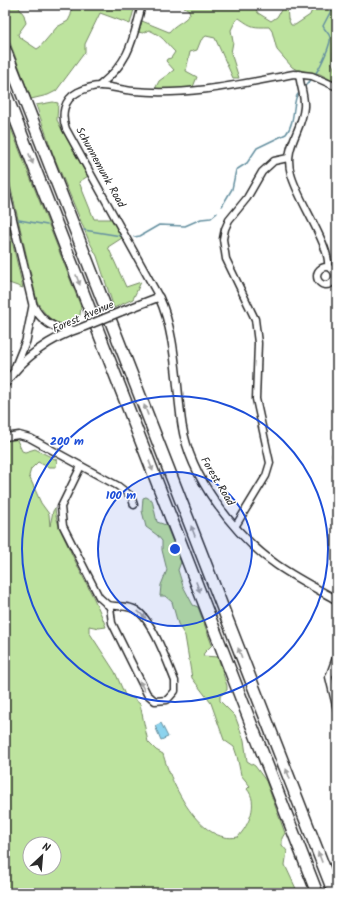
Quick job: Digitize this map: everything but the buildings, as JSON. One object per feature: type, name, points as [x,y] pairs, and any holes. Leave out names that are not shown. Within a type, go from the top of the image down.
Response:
[{"type":"highway","points":[[5,50],[334,893]]},
{"type":"highway","points":[[5,92],[317,893]]},
{"type":"street","points":[[100,85],[123,63],[130,48],[142,5]]},
{"type":"street","points":[[299,74],[305,106],[288,158],[293,181],[326,251],[328,267]]},
{"type":"street","name":"Schunnemunk Road","points":[[159,297],[70,136],[64,122],[64,111],[69,99],[83,90],[100,85],[136,91],[184,92],[299,74],[312,76],[337,87]]},
{"type":"street","points":[[235,527],[266,476],[270,463],[256,399],[258,343],[255,319],[226,259],[223,239],[229,220],[247,198],[262,172],[274,161],[288,158]]},
{"type":"street","points":[[5,188],[33,305],[36,312],[48,323],[62,330],[72,330]]},
{"type":"street","name":"Forest Avenue","points":[[5,384],[10,377],[37,351],[72,330],[81,328],[159,297]]},
{"type":"street","name":"Forest Road","points":[[159,297],[169,328],[182,426],[186,444],[196,469],[205,485],[235,527],[277,565],[337,600]]},
{"type":"street","points":[[10,377],[26,341],[33,305]]},
{"type":"street","points":[[5,437],[19,435],[26,436],[123,489],[131,496],[134,505]]},
{"type":"street","points":[[81,466],[62,503],[61,521],[96,592],[110,609],[112,622],[144,690],[155,701],[170,699],[175,691],[176,681],[146,619],[133,608],[116,607],[106,604]]},
{"type":"street","points":[[337,655],[329,677],[337,710]]},
{"type":"green space","points":[[5,5],[17,5],[24,15],[26,23],[18,34],[19,37],[37,49],[57,27],[68,21],[71,15],[72,5],[135,6],[130,24],[100,13],[85,44],[85,52],[56,91],[48,95],[31,99],[5,29]]},
{"type":"green space","points":[[181,5],[253,5],[258,13],[271,21],[277,17],[284,5],[287,5],[288,19],[291,25],[295,25],[310,15],[314,5],[337,5],[337,36],[334,43],[332,63],[337,76],[337,83],[320,74],[297,70],[292,67],[277,50],[272,31],[269,27],[253,26],[247,24],[239,18],[236,20],[231,30],[233,42],[231,53],[239,78],[233,78],[215,38],[206,36],[201,40],[197,50],[190,52],[186,71],[197,77],[193,87],[155,89],[159,81],[174,70],[166,61],[167,59],[171,58],[175,52],[164,40],[149,30],[143,33],[138,32],[142,21],[169,32],[190,14],[189,10]]},
{"type":"green space","points":[[53,102],[58,103],[57,120],[88,176],[79,182],[94,219],[112,219],[122,238],[108,247],[126,287],[141,282],[133,299],[114,308],[97,256],[89,241],[53,154],[36,105]]},
{"type":"green space","points":[[5,113],[81,307],[80,315],[69,325],[63,325],[52,320],[39,306],[37,301],[6,167]]},
{"type":"green space","points":[[5,211],[23,288],[9,283],[5,284]]},
{"type":"green space","points":[[16,438],[22,451],[25,452],[35,449],[57,460],[56,467],[48,467],[38,462],[31,469],[29,476],[41,503],[49,514],[50,526],[55,508],[62,532],[98,606],[106,627],[99,628],[89,626],[89,632],[115,672],[125,695],[133,698],[140,704],[148,742],[156,750],[163,754],[180,795],[199,822],[211,831],[224,837],[238,837],[246,826],[251,814],[252,801],[251,795],[247,789],[250,786],[241,775],[234,747],[224,740],[211,703],[192,678],[185,636],[178,624],[172,602],[165,596],[160,596],[161,585],[167,570],[162,550],[162,541],[157,535],[146,527],[142,511],[143,498],[146,497],[152,500],[157,522],[166,525],[181,562],[178,570],[183,586],[193,605],[198,607],[212,645],[203,656],[218,657],[227,686],[227,690],[220,696],[220,701],[235,716],[244,740],[247,761],[255,766],[266,781],[285,833],[282,838],[282,845],[287,851],[285,865],[298,893],[5,893],[5,440]]},
{"type":"water","points":[[161,723],[168,737],[161,740],[155,726]]},
{"type":"waterway","points":[[316,73],[328,49],[330,37],[323,26],[334,5]]},
{"type":"waterway","points":[[304,87],[311,80]]},
{"type":"waterway","points":[[222,206],[232,189],[236,170],[247,163],[257,148],[286,134],[293,118],[296,97],[298,94]]},
{"type":"waterway","points":[[134,237],[140,236],[159,225],[185,226],[201,219],[211,218],[217,213]]},
{"type":"waterway","points":[[19,220],[47,225]]},
{"type":"waterway","points":[[84,230],[121,236]]}]
